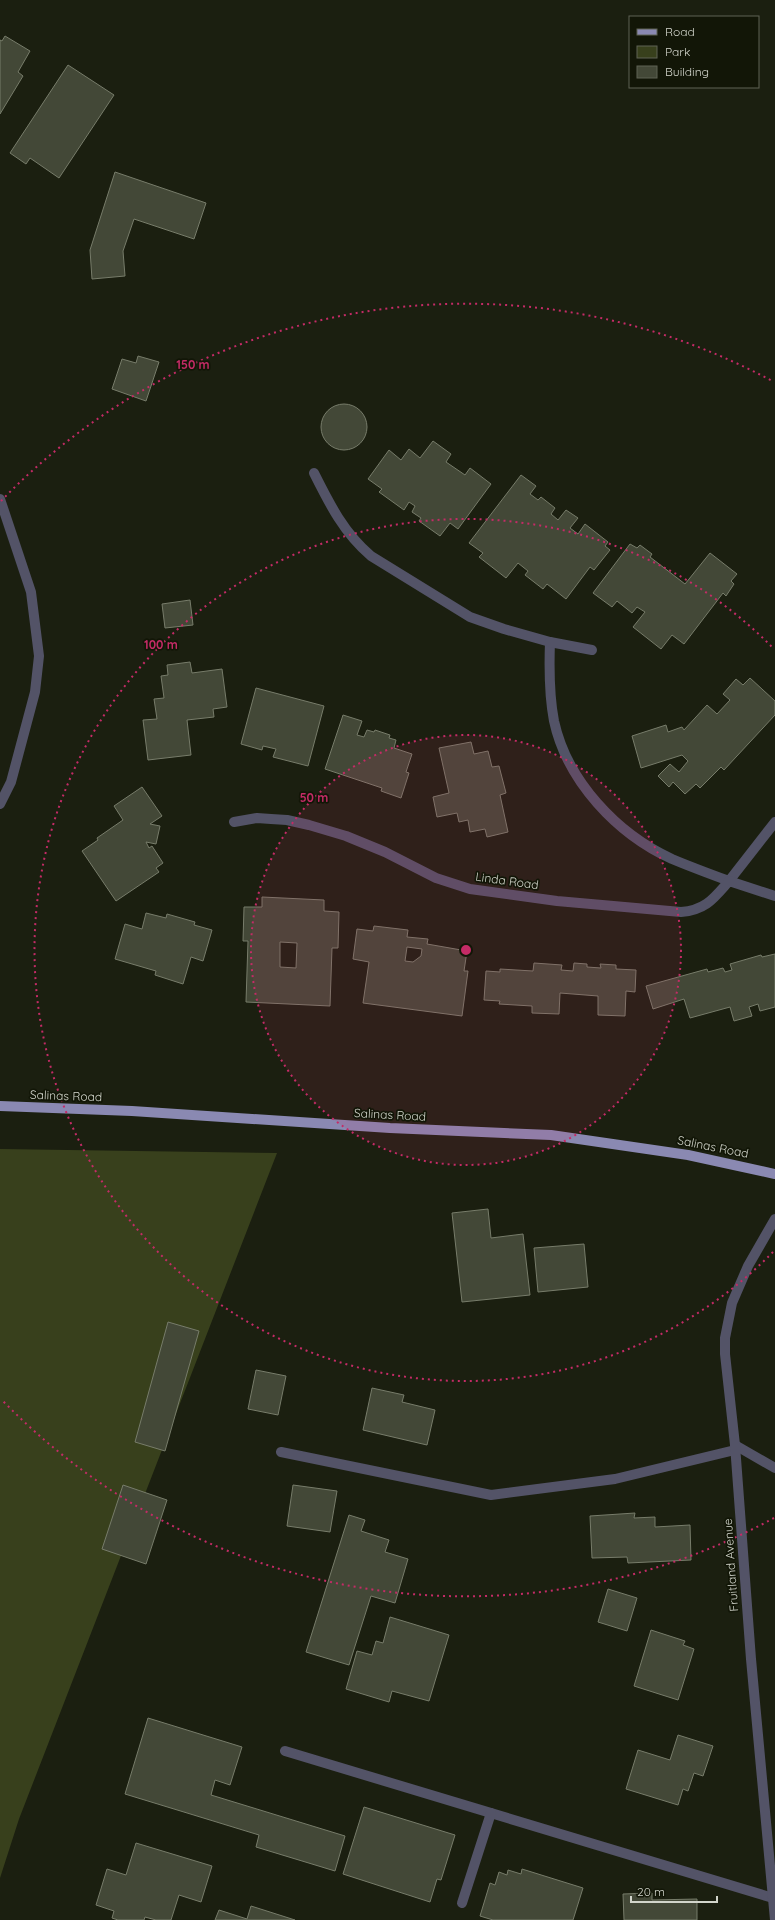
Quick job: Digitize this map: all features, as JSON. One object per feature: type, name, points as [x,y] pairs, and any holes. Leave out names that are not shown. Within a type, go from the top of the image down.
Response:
[{"type":"main road","name":"Salinas Road","points":[[0,1106],[132,1111],[390,1128],[551,1135],[688,1155],[775,1174]]},
{"type":"street","points":[[314,473],[336,518],[358,545],[371,556],[470,617],[504,629],[550,642],[592,650]]},
{"type":"street","points":[[0,500],[31,592],[39,656],[35,692],[11,782],[0,804]]},
{"type":"street","points":[[550,642],[549,678],[554,721],[561,744],[570,763],[588,791],[619,824],[651,848],[672,859],[729,881],[775,896]]},
{"type":"street","name":"Linda Road","points":[[234,822],[257,818],[287,820],[309,825],[367,845],[454,885],[492,894],[681,912],[693,911],[703,907],[711,901],[729,881],[775,822]]},
{"type":"street","name":"Fruitland Avenue","points":[[775,1219],[739,1286],[727,1323],[725,1354],[735,1447],[743,1566],[775,1920]]},
{"type":"street","points":[[281,1452],[491,1495],[614,1479],[735,1447],[775,1468]]},
{"type":"street","points":[[285,1751],[772,1898]]},
{"type":"street","points":[[462,1903],[491,1813]]},
{"type":"green space","points":[[0,1149],[277,1153],[19,1819],[0,1878]]},
{"type":"building","points":[[5,36],[30,51],[18,72],[23,76],[0,114],[0,40],[2,41]]},
{"type":"building","points":[[68,65],[114,95],[59,178],[30,158],[26,164],[10,153]]},
{"type":"building","points":[[115,172],[206,203],[194,239],[134,219],[123,251],[125,276],[92,279],[90,250]]},
{"type":"building","points":[[138,356],[159,362],[146,401],[112,389],[122,359],[136,363]]},
{"type":"building","points":[[349,404],[361,410],[366,418],[366,436],[361,444],[353,449],[339,450],[327,444],[322,436],[321,422],[327,410],[335,405]]},
{"type":"building","points":[[433,441],[451,454],[446,462],[465,475],[470,468],[491,484],[458,529],[450,523],[440,536],[419,521],[421,518],[412,512],[415,506],[409,502],[404,510],[379,492],[382,489],[368,479],[389,450],[401,460],[409,449],[420,458]]},
{"type":"building","points":[[521,475],[536,486],[530,494],[538,500],[541,497],[555,508],[551,514],[558,520],[566,510],[578,518],[570,528],[578,534],[585,524],[608,542],[605,546],[610,550],[594,570],[590,567],[566,599],[547,584],[543,589],[525,575],[528,571],[518,563],[506,578],[479,557],[483,553],[469,543]]},
{"type":"building","points":[[630,544],[637,548],[640,545],[652,554],[650,557],[685,584],[710,553],[737,574],[731,581],[734,584],[726,596],[723,593],[684,644],[672,635],[661,649],[633,627],[645,612],[637,607],[632,613],[617,601],[612,607],[593,593]]},
{"type":"building","points":[[190,600],[193,625],[165,628],[162,604]]},
{"type":"building","points":[[190,662],[192,673],[222,669],[227,707],[213,709],[214,717],[187,720],[191,755],[148,760],[143,720],[157,719],[154,699],[164,698],[161,676],[168,675],[167,665]]},
{"type":"building","points":[[750,678],[775,701],[775,715],[724,770],[721,767],[700,788],[696,784],[685,794],[673,782],[669,787],[658,776],[670,764],[679,772],[688,761],[682,755],[641,768],[632,736],[666,725],[668,732],[682,727],[684,730],[707,705],[717,714],[730,700],[723,694],[736,679],[743,685]]},
{"type":"building","points":[[256,688],[324,706],[308,766],[273,757],[276,749],[263,746],[262,750],[241,744]]},
{"type":"building","points":[[343,715],[362,721],[357,735],[364,737],[367,730],[374,732],[375,730],[390,735],[389,738],[396,740],[394,748],[412,754],[406,772],[409,773],[401,798],[381,791],[382,788],[325,769]]},
{"type":"building","points":[[471,742],[474,754],[488,751],[492,767],[499,766],[506,793],[500,795],[508,832],[487,837],[485,829],[470,832],[468,820],[459,822],[457,813],[437,817],[433,797],[449,793],[439,748]]},
{"type":"building","points":[[142,787],[162,816],[150,824],[160,826],[156,844],[146,842],[149,848],[152,846],[163,863],[156,868],[159,872],[116,901],[82,851],[98,840],[97,838],[123,820],[114,806]]},
{"type":"building","points":[[262,897],[324,900],[324,911],[339,912],[338,948],[332,948],[330,1006],[246,1002],[248,941],[243,941],[244,907],[262,907]],"holes":[[[280,942],[297,943],[296,968],[280,967]]]},
{"type":"building","points":[[146,913],[166,918],[167,914],[195,922],[194,925],[212,930],[203,961],[191,957],[183,984],[155,975],[156,971],[115,959],[125,924],[142,929]]},
{"type":"building","points":[[374,926],[408,930],[407,937],[428,939],[427,944],[467,951],[464,971],[468,971],[462,1016],[363,1003],[369,962],[353,959],[357,929],[373,931]],"holes":[[[407,947],[422,949],[421,956],[413,962],[405,961]]]},
{"type":"building","points":[[775,954],[775,1007],[760,1011],[758,1004],[749,1007],[752,1016],[734,1021],[730,1007],[690,1018],[684,999],[653,1009],[646,986],[707,969],[708,972],[723,968],[725,972],[732,970],[730,964],[761,955],[762,957]]},
{"type":"building","points":[[534,963],[562,965],[561,970],[573,971],[574,963],[587,964],[587,967],[601,968],[600,964],[616,965],[616,969],[636,970],[635,992],[626,991],[625,1016],[598,1015],[598,996],[560,993],[559,1014],[532,1013],[532,1006],[499,1004],[500,1001],[484,1000],[486,971],[500,972],[500,969],[533,971]]},
{"type":"building","points":[[488,1209],[491,1238],[523,1234],[530,1295],[462,1302],[452,1213]]},
{"type":"building","points":[[584,1244],[588,1287],[538,1292],[534,1248]]},
{"type":"building","points":[[168,1322],[199,1331],[165,1451],[135,1442]]},
{"type":"building","points":[[256,1370],[286,1376],[278,1415],[248,1409]]},
{"type":"building","points":[[372,1388],[404,1395],[402,1402],[435,1410],[427,1445],[363,1430]]},
{"type":"building","points":[[123,1485],[167,1500],[146,1564],[102,1549]]},
{"type":"building","points":[[293,1485],[337,1491],[330,1532],[287,1526]]},
{"type":"building","points":[[635,1513],[634,1518],[655,1517],[655,1527],[690,1525],[691,1560],[628,1563],[627,1557],[592,1558],[590,1516]]},
{"type":"building","points":[[349,1515],[365,1520],[361,1531],[389,1540],[385,1552],[408,1559],[395,1603],[371,1596],[349,1665],[306,1652]]},
{"type":"building","points":[[608,1589],[637,1598],[627,1631],[598,1622]]},
{"type":"building","points":[[390,1617],[449,1635],[429,1701],[392,1691],[389,1702],[346,1689],[357,1651],[372,1655],[376,1641],[383,1643]]},
{"type":"building","points":[[651,1630],[685,1641],[683,1645],[694,1649],[678,1700],[634,1686]]},
{"type":"building","points":[[148,1718],[242,1747],[230,1785],[215,1780],[211,1795],[345,1836],[335,1871],[256,1847],[259,1835],[125,1794]]},
{"type":"building","points":[[678,1735],[713,1746],[703,1776],[694,1773],[688,1791],[683,1789],[678,1805],[626,1789],[638,1750],[670,1760]]},
{"type":"building","points":[[364,1807],[455,1835],[441,1880],[437,1879],[430,1902],[343,1874]]},
{"type":"building","points":[[136,1843],[212,1866],[201,1902],[179,1895],[171,1920],[156,1920],[145,1917],[144,1920],[118,1920],[112,1918],[114,1911],[96,1905],[107,1869],[126,1875]]},
{"type":"building","points":[[522,1869],[583,1888],[573,1920],[493,1920],[480,1916],[490,1883],[495,1885],[499,1872],[507,1875],[508,1870],[521,1874]]},
{"type":"building","points":[[652,1893],[652,1900],[697,1899],[697,1920],[624,1920],[623,1894]]},
{"type":"building","points":[[251,1906],[295,1920],[215,1920],[219,1910],[247,1919]]}]
